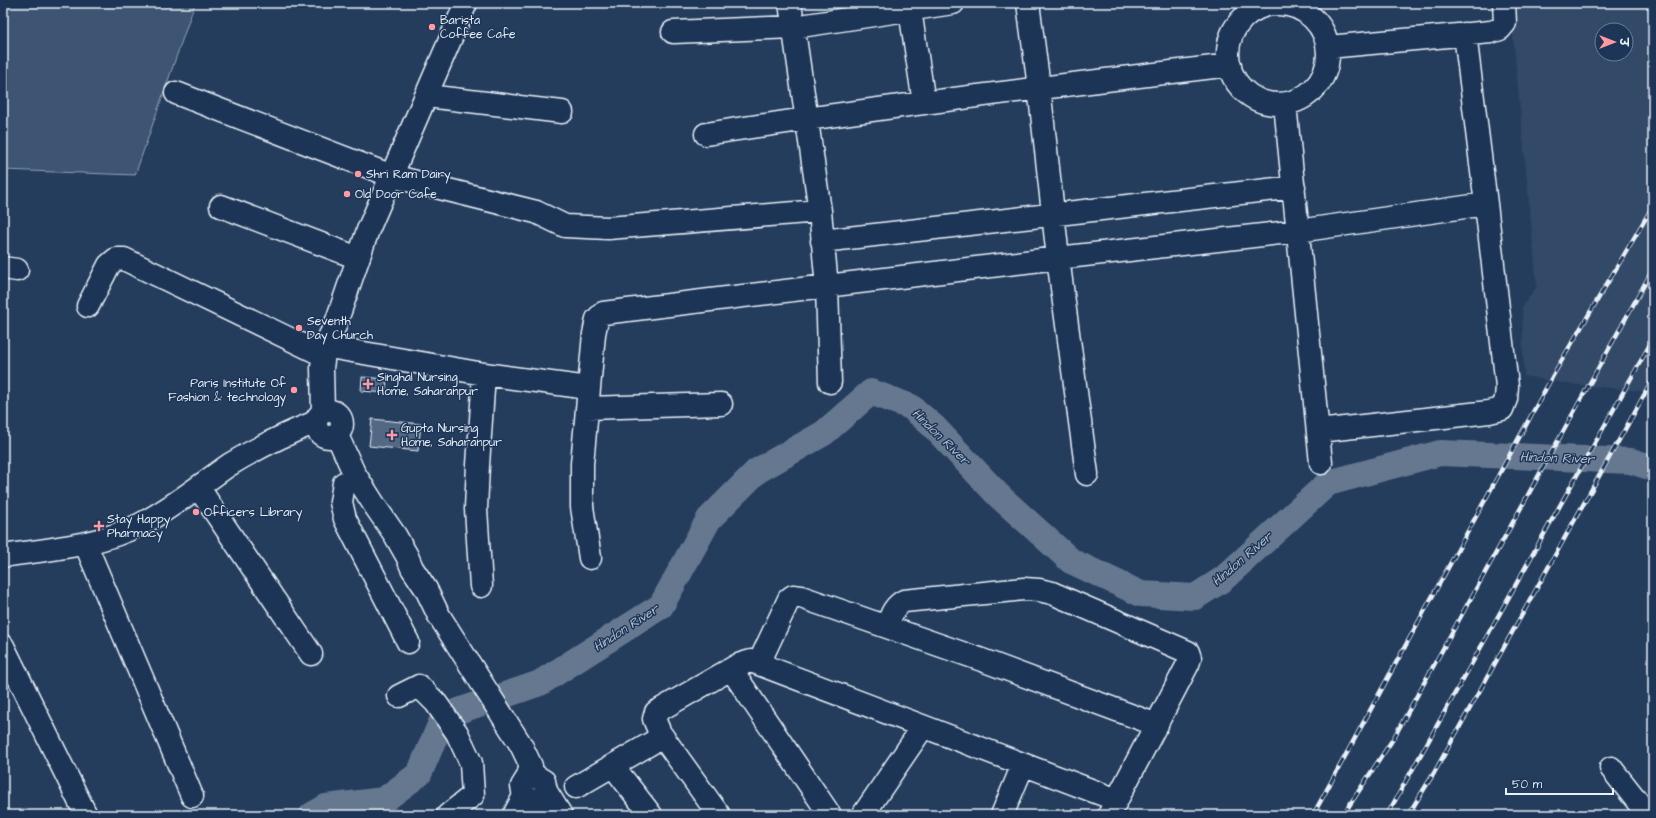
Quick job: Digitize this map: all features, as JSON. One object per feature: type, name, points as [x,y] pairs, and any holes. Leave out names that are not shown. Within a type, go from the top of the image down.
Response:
[{"type":"main road","points":[[412,568],[391,548],[344,483],[327,424],[322,368],[329,351],[335,326],[368,230],[466,3]]},
{"type":"main road","points":[[790,3],[820,211],[827,287],[830,382]]},
{"type":"main road","points":[[673,32],[794,27],[910,6],[953,3]]},
{"type":"main road","points":[[1028,3],[1058,258],[1087,474]]},
{"type":"main road","points":[[1328,47],[1491,32],[1500,29],[1505,23],[1504,3]]},
{"type":"main road","points":[[1264,4],[1281,4],[1298,8],[1312,17],[1323,31],[1328,47],[1328,63],[1323,78],[1313,91],[1300,100],[1285,104],[1271,104],[1256,100],[1244,91],[1235,80],[1230,65],[1228,51],[1232,36],[1239,23],[1250,13],[1264,4]]},
{"type":"main road","points":[[910,6],[924,103]]},
{"type":"main road","points":[[1318,431],[1502,409],[1506,399],[1507,386],[1465,34]]},
{"type":"main road","points":[[706,134],[1039,87],[1230,65]]},
{"type":"main road","points":[[176,93],[392,176],[536,212],[565,226],[608,228],[820,211]]},
{"type":"main road","points":[[427,96],[562,112]]},
{"type":"main road","points":[[1285,104],[1321,463]]},
{"type":"main road","points":[[822,241],[1053,213],[1294,187]]},
{"type":"main road","points":[[590,558],[582,507],[582,464],[594,334],[597,319],[603,313],[1058,258],[1298,231],[1486,204]]},
{"type":"main road","points":[[221,206],[358,258]]},
{"type":"main road","points":[[88,306],[109,265],[116,259],[124,259],[329,351],[484,374],[588,398],[721,404]]},
{"type":"main road","points":[[481,586],[476,509],[484,374]]},
{"type":"main road","points":[[3,556],[85,543],[109,537],[140,524],[255,449],[286,434],[327,424]]},
{"type":"main road","points":[[327,424],[376,509],[395,535],[438,614],[521,745],[530,766],[525,787],[514,815]]},
{"type":"main road","points":[[344,483],[341,502],[345,519],[408,642]]},
{"type":"main road","points":[[198,487],[311,654]]},
{"type":"main road","points":[[85,543],[192,796]]},
{"type":"main road","points":[[719,815],[660,734],[654,719],[656,712],[744,662],[751,661],[759,663],[1023,765],[1113,808],[1157,725],[1190,658],[1188,652],[1052,593],[1039,590],[1024,589],[904,601],[897,605],[893,610],[887,626]]},
{"type":"main road","points":[[759,663],[789,599],[793,596],[801,597],[982,660],[1157,725]]},
{"type":"main road","points":[[3,646],[86,815]]},
{"type":"main road","points":[[730,669],[830,815]]},
{"type":"main road","points":[[399,696],[418,686],[436,703],[457,733],[471,763],[473,795],[448,815]]},
{"type":"main road","points":[[863,815],[923,727]]},
{"type":"main road","points":[[576,787],[655,741],[660,734]]},
{"type":"main road","points":[[1002,815],[1023,765]]},
{"type":"main road","points":[[613,766],[651,815]]},
{"type":"main road","points":[[1611,768],[1649,815],[1653,813]]},
{"type":"main road","points":[[525,787],[532,776],[541,778],[544,781],[546,791],[561,815]]},
{"type":"shaded area","points":[[3,3],[195,3],[135,175],[3,170]]},
{"type":"shaded area","points":[[1510,3],[1653,3],[1653,392],[1570,384],[1524,376],[1522,308],[1537,286]]},
{"type":"building","points":[[362,377],[387,379],[386,393],[361,391]]},
{"type":"building","points":[[372,419],[421,424],[418,451],[369,446]]},
{"type":"waterway","name":"Hindon River","points":[[312,815],[326,807],[384,800],[419,774],[444,716],[540,683],[661,606],[709,519],[757,471],[824,433],[871,392],[911,407],[933,426],[999,496],[1071,561],[1141,594],[1195,597],[1223,579],[1328,483],[1440,453],[1631,461],[1653,468]]},
{"type":"railway","points":[[1313,815],[1556,370],[1653,206]]},
{"type":"railway","points":[[1343,815],[1393,739],[1653,269]]},
{"type":"railway","points":[[1387,815],[1653,339]]},
{"type":"railway","points":[[1408,815],[1434,773],[1653,379]]},
{"type":"place","name":"Barista Coffee Cafe","points":[[432,27]]},
{"type":"place","name":"Shri Ram Dairy","points":[[358,174]]},
{"type":"place","name":"Old Door Cafe","points":[[347,194]]},
{"type":"place","name":"Seventh Day Church","points":[[299,328]]},
{"type":"place","name":"Singhal Nursing Home, Saharanpur","points":[[368,384]]},
{"type":"place","name":"Paris Institute Of Fashion & technology","points":[[294,390]]},
{"type":"place","name":"Gupta Nursing Home, Saharanpur","points":[[392,435]]},
{"type":"place","name":"Officers Library","points":[[196,512]]},
{"type":"place","name":"Stay Happy Pharmacy","points":[[99,526]]}]
